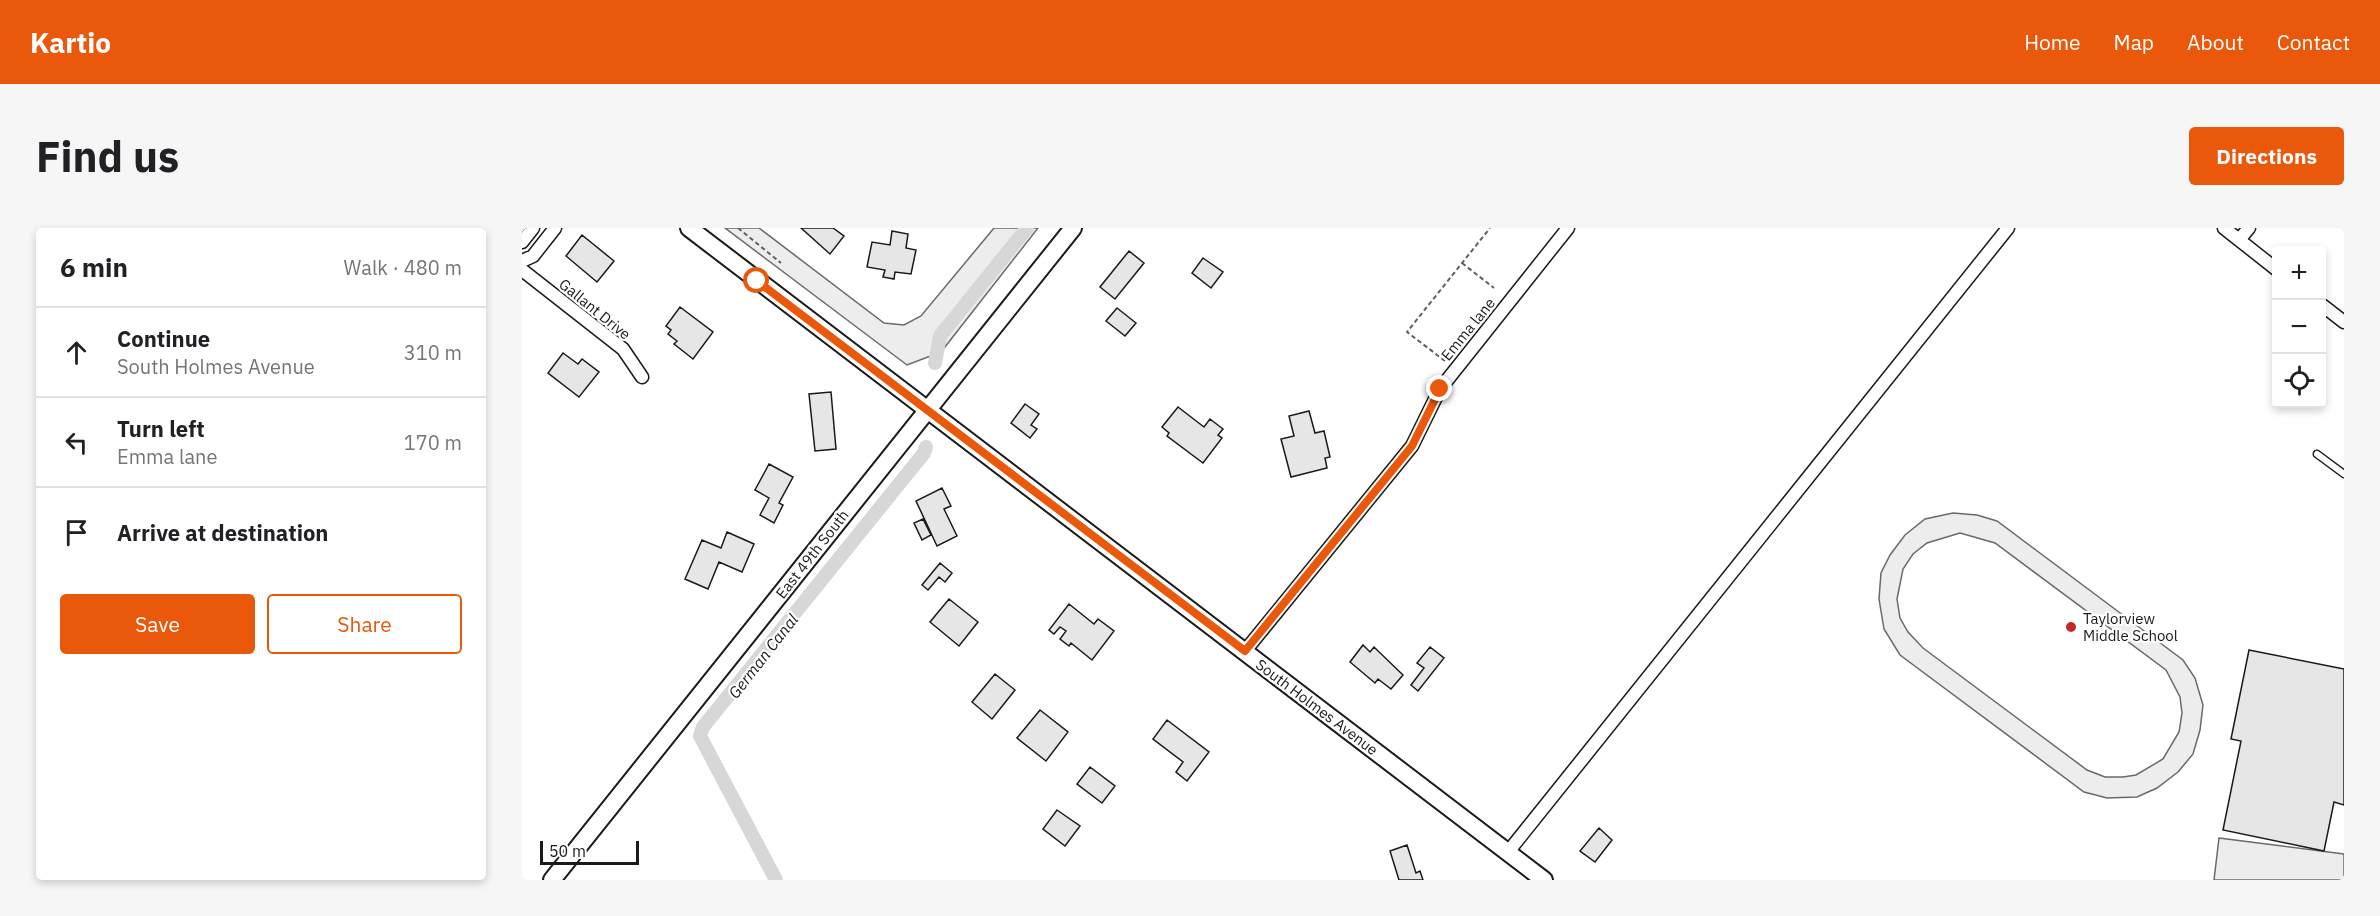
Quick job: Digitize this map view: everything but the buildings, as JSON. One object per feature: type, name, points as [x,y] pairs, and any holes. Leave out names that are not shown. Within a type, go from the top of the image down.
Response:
[{"type":"street","points":[[522,242],[533,228]]},
{"type":"street","points":[[522,261],[533,256],[555,228]]},
{"type":"street","name":"South Holmes Avenue","points":[[689,228],[1544,880]]},
{"type":"street","name":"East 49th South","points":[[552,880],[1073,228]]},
{"type":"street","name":"Emma lane","points":[[1245,651],[1412,446],[1440,389],[1568,228]]},
{"type":"street","points":[[1508,852],[2008,228]]},
{"type":"street","points":[[2224,228],[2272,265]]},
{"type":"street","points":[[2240,240],[2249,228]]},
{"type":"street","name":"Gallant Drive","points":[[522,270],[623,349],[642,377]]},
{"type":"street","points":[[2326,308],[2344,322]]},
{"type":"lane","points":[[2317,454],[2344,474]]},
{"type":"path","points":[[738,228],[781,263]]},
{"type":"path","points":[[1449,366],[1407,332],[1490,228]]},
{"type":"path","points":[[1462,262],[1494,288]]},
{"type":"shaded area","points":[[725,228],[759,228],[884,323],[904,325],[921,316],[994,228],[1038,228],[941,352],[907,365]]},
{"type":"shaded area","points":[[1953,513],[1977,515],[1997,521],[2183,660],[2195,678],[2203,705],[2200,730],[2193,754],[2178,772],[2157,788],[2137,797],[2107,798],[2084,792],[1900,655],[1884,629],[1879,599],[1881,573],[1890,555],[1905,535],[1925,519]],"holes":[[[1960,533],[1995,543],[2166,670],[2180,697],[2182,713],[2179,732],[2163,759],[2136,775],[2123,777],[2105,777],[2087,770],[1923,648],[1908,632],[1900,618],[1897,599],[1903,569],[1913,554],[1927,543]]]},
{"type":"shaded area","points":[[2219,838],[2344,854],[2344,880],[2214,880]]},
{"type":"waterway","name":"German Canal","points":[[935,363],[940,336],[1027,228]]},
{"type":"waterway","name":"German Canal","points":[[776,880],[700,736],[703,727],[924,453],[926,447]]},
{"type":"place","name":"Taylorview Middle School","points":[[2071,627]]},
{"type":"route","points":[[757,281],[1245,651],[1412,446],[1440,389]]}]
